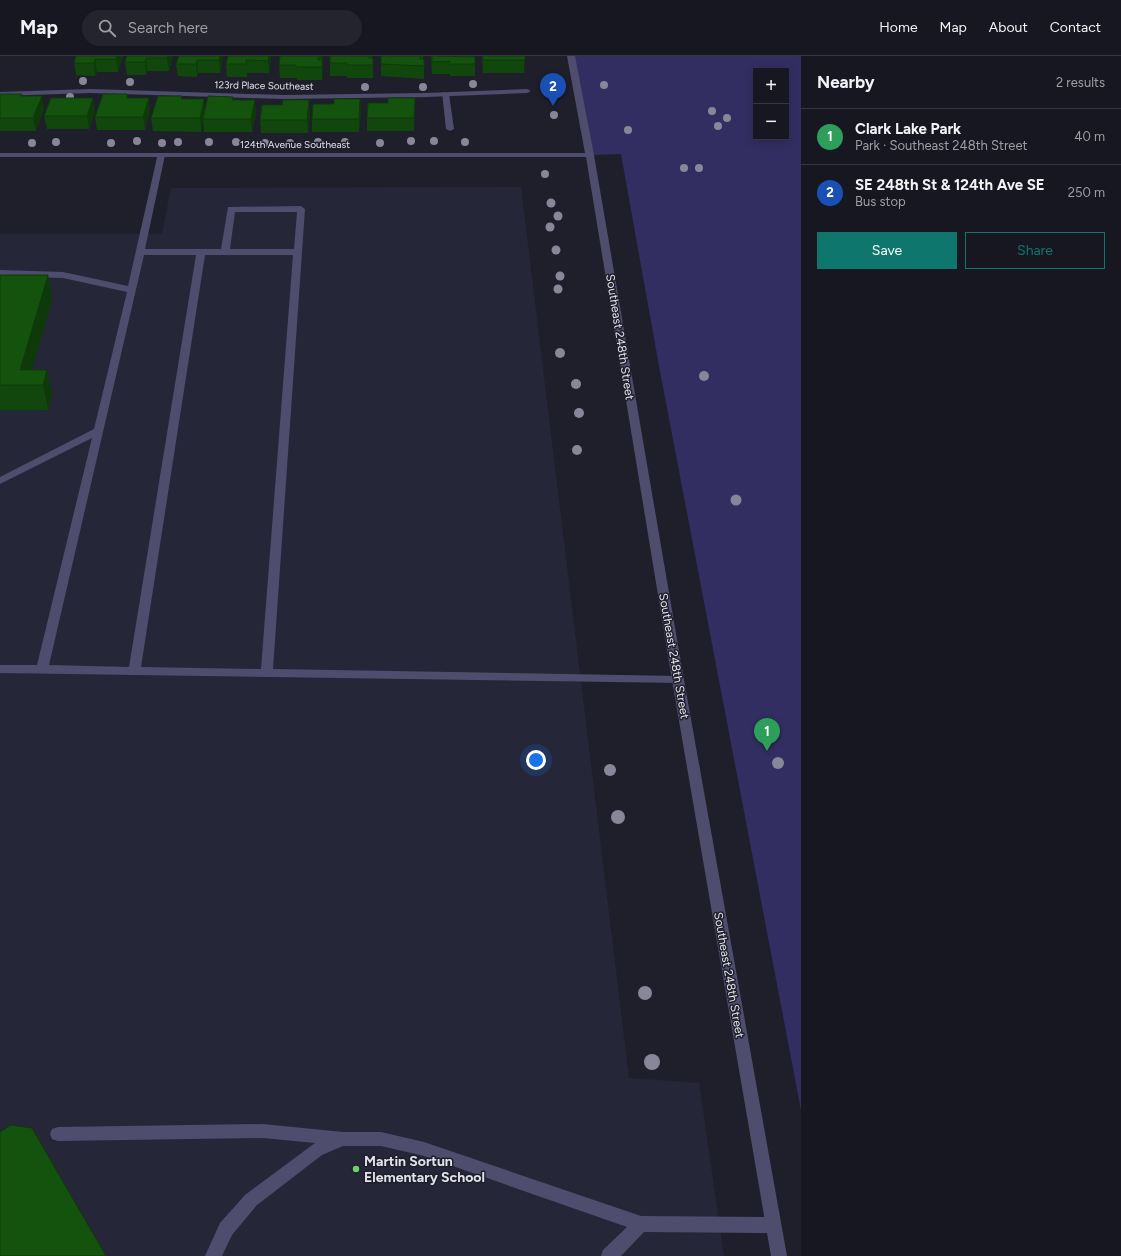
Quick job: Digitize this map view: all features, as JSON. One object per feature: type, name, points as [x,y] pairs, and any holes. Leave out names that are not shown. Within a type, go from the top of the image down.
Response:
[{"type":"street","name":"Southeast 248th Street","points":[[571,56],[590,155],[678,680],[779,1256]]},
{"type":"street","name":"123rd Place Southeast","points":[[0,94],[90,91],[284,97],[527,91]]},
{"type":"street","points":[[445,94],[450,128]]},
{"type":"street","name":"124th Avenue Southeast","points":[[0,155],[590,155]]},
{"type":"street","points":[[42,669],[97,431],[132,290],[160,155]]},
{"type":"street","points":[[225,252],[231,209],[301,209],[267,673]]},
{"type":"street","points":[[140,252],[298,252]]},
{"type":"street","points":[[134,671],[201,252]]},
{"type":"street","points":[[0,273],[63,275],[132,290]]},
{"type":"street","points":[[0,481],[97,431]]},
{"type":"street","points":[[0,669],[678,680]]},
{"type":"street","points":[[58,1134],[264,1131],[343,1139],[382,1139],[424,1149],[641,1224],[773,1225]]},
{"type":"street","points":[[213,1256],[226,1229],[251,1200],[316,1150],[343,1139]]},
{"type":"street","points":[[608,1256],[641,1224]]},
{"type":"shaded area","points":[[571,56],[801,56],[801,1110],[659,366],[621,154],[590,155]]},
{"type":"shaded area","points":[[521,187],[629,1078],[699,1083],[724,1256],[0,1256],[0,234],[162,234],[171,188]]},
{"type":"building","points":[[76,56],[117,56],[116,59],[95,59],[94,63],[74,63]]},
{"type":"building","points":[[127,56],[168,56],[167,58],[146,58],[145,62],[125,62]]},
{"type":"building","points":[[179,56],[220,56],[219,60],[197,60],[196,64],[176,64]]},
{"type":"building","points":[[228,56],[269,56],[268,61],[246,60],[246,64],[226,64]]},
{"type":"building","points":[[280,56],[322,56],[318,57],[318,60],[322,60],[322,67],[296,67],[296,65],[279,65]]},
{"type":"building","points":[[330,56],[369,56],[369,58],[373,58],[373,65],[347,65],[347,63],[330,63]]},
{"type":"building","points":[[381,56],[420,56],[420,59],[424,59],[424,66],[381,64]]},
{"type":"building","points":[[432,56],[475,57],[475,64],[450,64],[450,61],[432,62]]},
{"type":"building","points":[[483,56],[525,56],[525,60],[483,60]]},
{"type":"building","points":[[0,94],[42,96],[33,118],[0,118]]},
{"type":"building","points":[[103,94],[127,94],[127,98],[149,98],[143,117],[95,117]]},
{"type":"building","points":[[158,96],[182,96],[181,99],[204,99],[200,118],[151,118]]},
{"type":"building","points":[[208,96],[233,97],[232,100],[255,100],[251,119],[203,119]]},
{"type":"building","points":[[51,98],[93,98],[87,116],[44,116]]},
{"type":"building","points":[[388,98],[415,98],[414,118],[367,118],[368,103],[388,103]]},
{"type":"building","points":[[334,99],[360,99],[359,119],[312,119],[313,104],[334,104]]},
{"type":"building","points":[[283,100],[309,100],[307,120],[260,120],[262,105],[282,105]]},
{"type":"building","points":[[0,275],[48,275],[20,370],[47,370],[43,385],[0,385]]},
{"type":"building","points":[[11,1125],[32,1128],[106,1256],[0,1256],[0,1132]]},
{"type":"place","name":"SE 248th St & 124th Ave SE","points":[[553,106]]},
{"type":"place","name":"Clark Lake Park","points":[[767,751]]},
{"type":"place","name":"Martin Sortun Elementary School","points":[[356,1169]]}]
